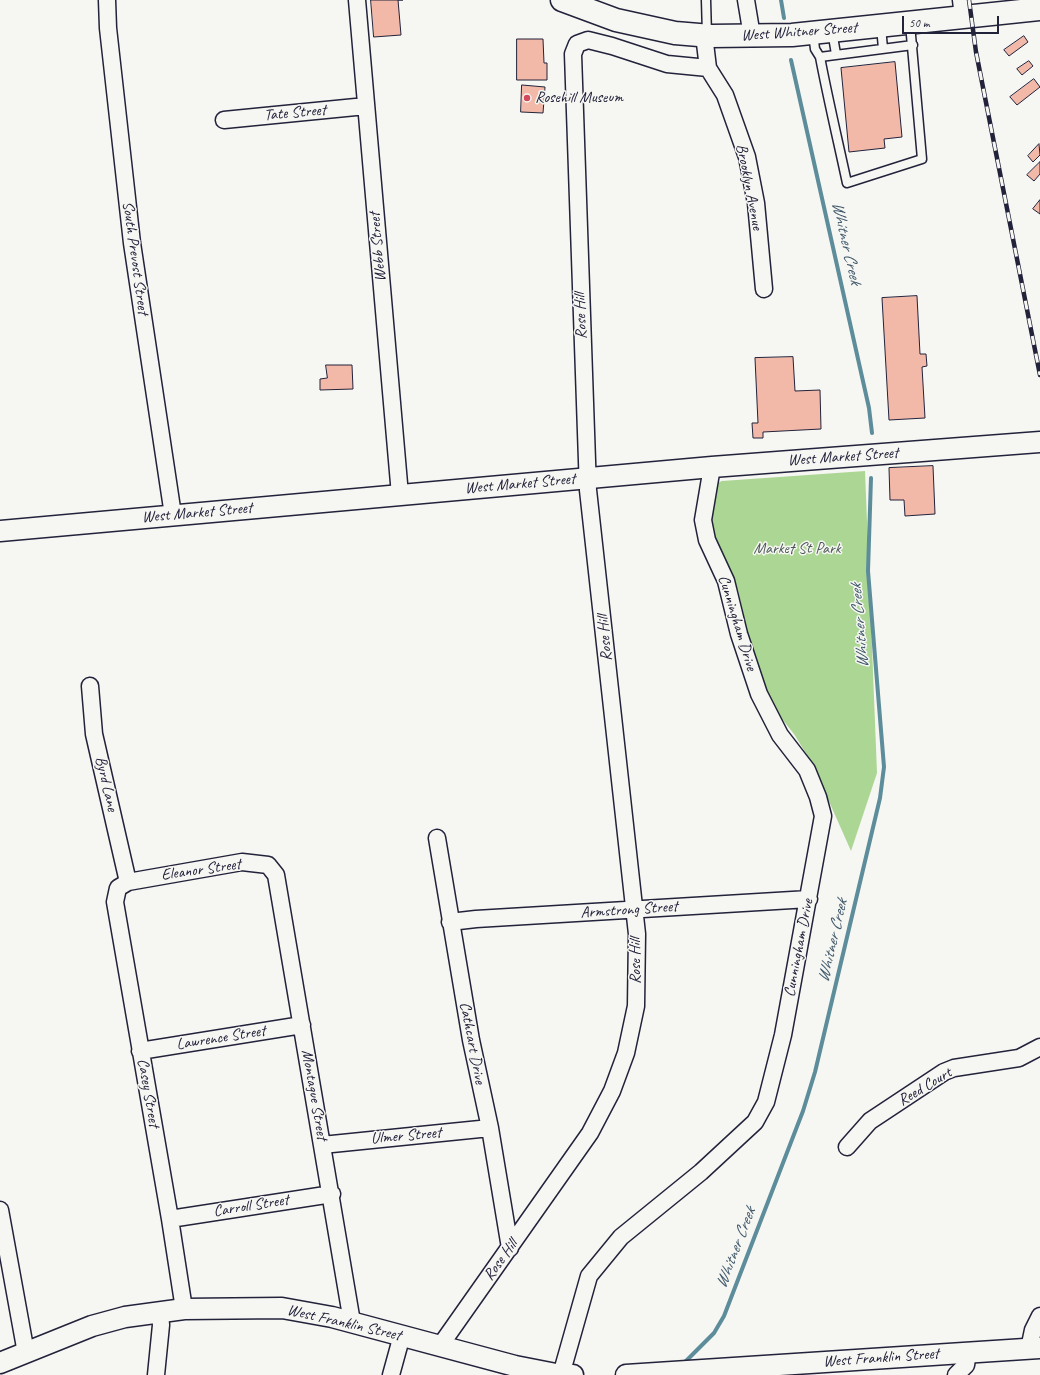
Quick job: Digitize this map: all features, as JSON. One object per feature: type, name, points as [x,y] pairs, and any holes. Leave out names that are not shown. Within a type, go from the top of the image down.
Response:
[{"type":"main road","name":"West Whitner Street","points":[[562,0],[616,20],[675,34],[752,36],[822,32],[910,23],[962,9],[1040,9]]},
{"type":"street","name":"South Prevost Street","points":[[107,0],[108,28],[132,243],[173,515]]},
{"type":"street","name":"Webb Street","points":[[357,0],[400,495]]},
{"type":"street","points":[[746,0],[752,36]]},
{"type":"street","points":[[706,35],[708,68]]},
{"type":"street","name":"Rose Hill","points":[[440,1346],[590,1133],[612,1091],[617,1078],[626,1053],[636,1006],[637,934],[614,737],[587,478],[573,54],[577,44],[588,40],[612,46],[666,64],[708,68]]},
{"type":"street","name":"Brooklyn Avenue","points":[[708,68],[725,95],[747,157],[756,203],[764,289]]},
{"type":"street","name":"Tate Street","points":[[224,120],[366,106]]},
{"type":"street","name":"West Market Street","points":[[0,531],[712,467],[1040,442]]},
{"type":"street","name":"Cunningham Drive","points":[[561,1375],[589,1276],[621,1237],[700,1172],[756,1122],[766,1102],[782,1034],[809,899],[823,816],[818,797],[807,770],[780,735],[758,694],[739,634],[726,581],[707,540],[703,520],[712,467]]},
{"type":"street","name":"Byrd Lane","points":[[90,686],[94,734],[128,882]]},
{"type":"street","name":"Cathcart Drive","points":[[437,838],[470,1040],[490,1128],[510,1248]]},
{"type":"street","name":"Eleanor Street","points":[[128,882],[242,862],[268,865],[271,870]]},
{"type":"street","name":"Montague Street","points":[[271,870],[276,875],[322,1144],[332,1194],[352,1322]]},
{"type":"street","name":"Casey Street","points":[[128,882],[118,888],[115,902],[170,1219],[184,1309]]},
{"type":"street","name":"Armstrong Street","points":[[450,922],[476,919],[809,899]]},
{"type":"street","name":"Lawrence Street","points":[[140,1052],[302,1025]]},
{"type":"street","name":"Reed Court","points":[[847,1147],[870,1121],[944,1072],[954,1068],[1019,1058],[1040,1047]]},
{"type":"street","name":"Ulmer Street","points":[[322,1144],[490,1128]]},
{"type":"street","name":"Carroll Street","points":[[170,1219],[332,1194]]},
{"type":"street","points":[[0,1210],[26,1352]]},
{"type":"street","name":"West Franklin Street","points":[[0,1363],[92,1326],[125,1317],[184,1309],[282,1308],[352,1322],[515,1366],[561,1375],[573,1375]]},
{"type":"street","points":[[156,1375],[161,1325],[160,1313]]},
{"type":"street","points":[[1034,1349],[1033,1330],[1040,1316]]},
{"type":"street","points":[[391,1375],[402,1335]]},
{"type":"street","name":"West Franklin Street","points":[[626,1375],[968,1352],[1034,1349]]},
{"type":"street","points":[[956,1375],[966,1365],[968,1352]]},
{"type":"lane","points":[[706,0],[706,35]]},
{"type":"lane","points":[[822,32],[815,49],[820,57],[828,104],[833,118],[847,183],[922,159],[910,23]]},
{"type":"lane","points":[[881,26],[883,49]]},
{"type":"lane","points":[[822,32],[836,54]]},
{"type":"lane","points":[[820,57],[913,45]]},
{"type":"green space","name":"Market St Park","points":[[865,471],[877,773],[851,851],[812,763],[794,734],[774,709],[752,652],[738,590],[710,528],[715,484],[722,481]]},
{"type":"building","points":[[371,0],[398,0],[401,35],[374,37]]},
{"type":"building","points":[[1024,36],[1028,42],[1009,56],[1004,50]]},
{"type":"building","points":[[517,39],[543,39],[544,63],[547,63],[547,80],[517,80]]},
{"type":"building","points":[[1029,61],[1033,66],[1022,75],[1017,69]]},
{"type":"building","points":[[895,62],[902,137],[884,139],[885,148],[849,152],[841,68]]},
{"type":"building","points":[[1034,79],[1040,87],[1017,105],[1010,97]]},
{"type":"building","points":[[522,85],[545,87],[543,113],[521,112]]},
{"type":"building","points":[[1039,144],[1040,155],[1033,162],[1028,156]]},
{"type":"building","points":[[1040,162],[1040,174],[1034,181],[1027,175]]},
{"type":"building","points":[[1040,200],[1040,214],[1033,209]]},
{"type":"building","points":[[917,296],[920,354],[926,354],[927,366],[922,367],[925,418],[889,420],[882,298]]},
{"type":"building","points":[[793,357],[795,391],[820,390],[821,429],[763,432],[763,438],[753,438],[752,423],[758,423],[755,358]]},
{"type":"building","points":[[326,365],[352,365],[353,389],[320,390],[320,379],[327,378]]},
{"type":"building","points":[[933,466],[935,514],[905,516],[904,500],[890,500],[889,468]]},
{"type":"waterway","name":"Whitner Creek","points":[[781,0],[784,18]]},
{"type":"waterway","name":"Whitner Creek","points":[[791,60],[869,408],[872,433]]},
{"type":"waterway","name":"Whitner Creek","points":[[682,1365],[714,1333],[724,1316],[803,1111],[815,1072],[880,798],[884,767],[868,571],[871,478]]},
{"type":"railway","points":[[969,0],[976,52],[1040,375]]},
{"type":"place","name":"Rosehill Museum","points":[[527,98]]}]
